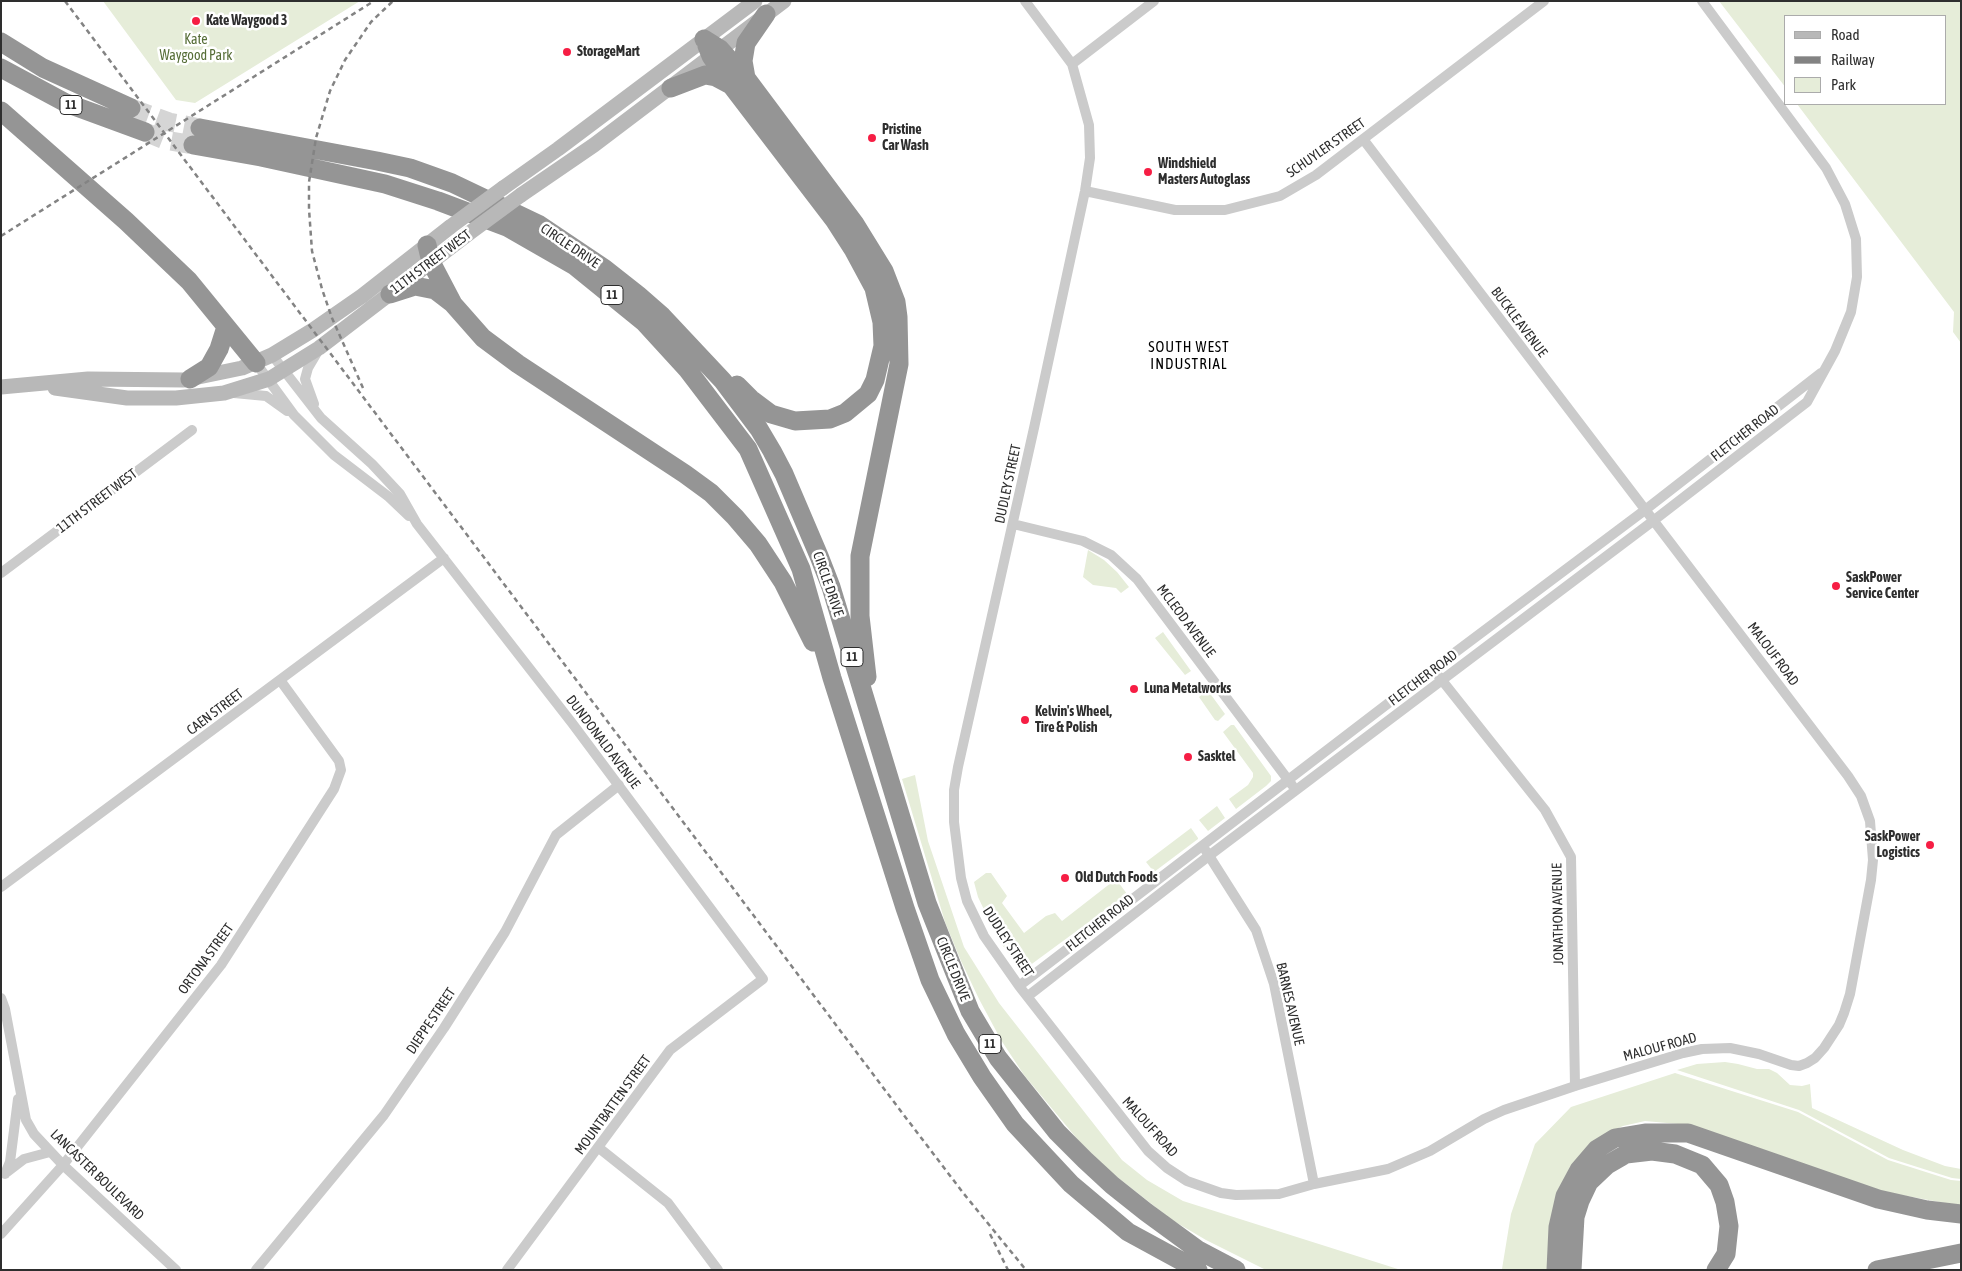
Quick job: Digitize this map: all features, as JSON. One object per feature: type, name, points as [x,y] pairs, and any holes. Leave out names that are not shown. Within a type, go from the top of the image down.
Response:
[{"type":"highway","points":[[738,81],[746,43],[760,8]]},
{"type":"highway","name":"11","points":[[1,42],[43,68],[132,108]]},
{"type":"highway","points":[[712,48],[855,224],[884,271],[896,302],[899,364],[860,556],[860,616],[873,728]]},
{"type":"highway","name":"11","points":[[1,68],[66,103],[145,132]]},
{"type":"highway","points":[[670,88],[705,75],[738,81],[835,221],[866,270],[879,306],[883,346],[875,380],[868,394],[858,404],[830,419],[795,421],[770,414],[681,337]]},
{"type":"highway","points":[[1,111],[126,221],[189,281],[226,327],[264,359]]},
{"type":"highway","name":"CIRCLE DRIVE","points":[[1198,1270],[1128,1232],[1071,1184],[1027,1137],[982,1077],[956,1034],[930,980],[902,899],[832,678],[801,569],[748,449],[687,369],[644,322],[576,266],[508,227],[385,184],[261,157],[197,136],[367,159],[410,168],[452,183],[538,224],[574,248],[638,295],[723,381],[759,429],[784,474],[831,587],[927,903],[970,1011],[998,1058],[1057,1132],[1112,1185],[1198,1250],[1236,1270]]},
{"type":"highway","points":[[430,253],[453,304]]},
{"type":"highway","points":[[390,294],[415,286],[435,290],[453,304],[483,338],[497,350],[711,493],[758,544],[784,582],[832,678]]},
{"type":"highway","points":[[190,379],[209,367],[219,349],[226,327]]},
{"type":"highway","points":[[1556,1270],[1558,1227],[1561,1212],[1565,1196],[1579,1170],[1597,1149],[1615,1138],[1645,1133],[1688,1133],[1878,1199],[1927,1210],[1961,1214]]},
{"type":"highway","points":[[1572,1270],[1575,1217],[1589,1182],[1608,1165],[1626,1154],[1652,1151],[1675,1154],[1702,1165],[1719,1185],[1725,1202],[1729,1226],[1726,1254],[1716,1270]]},
{"type":"highway","points":[[1128,1232],[1184,1270]]},
{"type":"highway","points":[[1877,1270],[1961,1253]]},
{"type":"main road","name":"11TH STREET WEST","points":[[1,387],[88,379],[190,379],[242,368],[264,359],[332,318],[430,253],[468,234],[594,145],[670,88],[712,48],[760,8],[784,1]]},
{"type":"main road","name":"11TH STREET WEST","points":[[34,384],[127,398],[176,398],[224,393],[268,379],[319,348],[390,294],[430,253],[450,227],[558,149],[712,48]]},
{"type":"street","points":[[1025,1],[1072,64],[1154,1]]},
{"type":"street","name":"FLETCHER ROAD","points":[[1028,996],[1807,402],[1835,351],[1851,312],[1857,277],[1856,239],[1845,204],[1826,168],[1702,1]]},
{"type":"street","name":"SCHUYLER STREET","points":[[1085,191],[1175,210],[1226,210],[1280,196],[1316,174],[1542,2]]},
{"type":"street","name":"DUDLEY STREET","points":[[1028,996],[984,936],[967,901],[960,878],[954,822],[954,790],[1085,191],[1090,158],[1089,125],[1072,64]]},
{"type":"street","name":"BUCKLE AVENUE","points":[[1363,139],[1653,521]]},
{"type":"street","name":"DUNDONALD AVENUE","points":[[319,348],[308,368],[305,380],[321,418]]},
{"type":"street","name":"DUNDONALD AVENUE","points":[[264,359],[284,371],[321,418],[372,464],[400,494],[417,524]]},
{"type":"street","name":"DUNDONALD AVENUE","points":[[264,359],[268,379],[294,416]]},
{"type":"street","name":"FLETCHER ROAD","points":[[1019,986],[1432,669],[1645,510],[1822,372]]},
{"type":"street","name":"DUNDONALD AVENUE","points":[[224,393],[266,396],[294,416],[334,455],[389,497],[417,524],[619,785],[763,979]]},
{"type":"street","name":"11TH STREET WEST","points":[[1,573],[192,430]]},
{"type":"street","name":"MALOUF ROAD","points":[[1028,996],[1136,1136],[1167,1168],[1206,1188],[1236,1195],[1279,1194],[1314,1184],[1369,1174],[1401,1165],[1430,1152],[1484,1119],[1504,1110],[1575,1086],[1702,1049],[1736,1049],[1799,1066],[1815,1058],[1830,1039],[1844,1013],[1850,994],[1871,880],[1873,860],[1870,821],[1856,789],[1653,521]]},
{"type":"street","name":"MCLEOD AVENUE","points":[[1013,524],[1083,541],[1111,555],[1137,579],[1296,790]]},
{"type":"street","name":"CAEN STREET","points":[[1,887],[444,558]]},
{"type":"street","name":"JONATHON AVENUE","points":[[1432,669],[1443,680],[1545,810],[1571,857],[1575,1086]]},
{"type":"street","name":"ORTONA STREET","points":[[1,1234],[63,1165],[221,965],[334,789],[341,770],[339,761],[280,680]]},
{"type":"street","name":"DIEPPE STREET","points":[[256,1270],[384,1115],[439,1036],[505,932],[556,835],[619,785]]},
{"type":"street","name":"BARNES AVENUE","points":[[1202,846],[1256,930],[1274,984],[1314,1184]]},
{"type":"street","name":"MOUNTBATTEN STREET","points":[[507,1270],[670,1050],[763,979]]},
{"type":"street","name":"LANCASTER BOULEVARD","points":[[1,998],[7,1017],[26,1120],[34,1134],[63,1165],[176,1270]]},
{"type":"street","name":"LANCASTER BOULEVARD","points":[[3,1176],[10,1162],[14,1142],[19,1088]]},
{"type":"street","points":[[599,1148],[668,1203],[718,1270]]},
{"type":"street","points":[[3,1176],[24,1159],[50,1152]]},
{"type":"green space","name":"Kate Waygood Park","points":[[103,1],[360,1],[195,103],[176,100]]},
{"type":"green space","points":[[1719,1],[1961,1],[1961,343],[1953,332],[1954,312],[1798,105],[1947,105],[1947,15],[1784,15],[1784,85]]},
{"type":"green space","points":[[1088,550],[1104,560],[1129,587],[1121,593],[1116,588],[1093,585],[1083,577]]},
{"type":"green space","points":[[1163,632],[1191,671],[1185,675],[1155,638]]},
{"type":"green space","points":[[1206,691],[1209,692],[1225,714],[1218,721],[1215,720],[1199,697]]},
{"type":"green space","points":[[1231,725],[1234,725],[1271,776],[1271,781],[1266,786],[1236,809],[1229,799],[1248,785],[1253,777],[1253,773],[1223,732]]},
{"type":"green space","points":[[915,775],[928,841],[964,947],[999,1003],[1122,1160],[1147,1180],[1183,1201],[1401,1270],[1266,1270],[1206,1240],[1172,1220],[1112,1173],[1079,1141],[1024,1075],[1001,1040],[961,961],[945,922],[902,779]]},
{"type":"green space","points":[[1217,806],[1225,818],[1208,831],[1199,820]]},
{"type":"green space","points":[[1191,828],[1198,839],[1154,872],[1146,862]]},
{"type":"green space","points":[[986,873],[991,873],[1007,896],[1002,903],[1024,933],[1046,916],[1055,913],[1062,921],[1116,879],[1127,894],[1029,966],[1022,967],[1016,964],[998,939],[978,897],[974,882]]},
{"type":"green space","points":[[1725,1062],[1757,1069],[1769,1069],[1777,1073],[1790,1085],[1802,1086],[1810,1084],[1812,1108],[1903,1150],[1945,1166],[1961,1169],[1961,1179],[1952,1178],[1889,1158],[1799,1110],[1677,1070],[1697,1064]]},
{"type":"green space","points":[[1675,1073],[1798,1112],[1888,1160],[1951,1180],[1961,1181],[1961,1206],[1874,1190],[1678,1124],[1645,1121],[1623,1126],[1605,1134],[1587,1147],[1570,1167],[1557,1196],[1548,1270],[1494,1270],[1502,1269],[1511,1214],[1535,1144],[1571,1107]]},
{"type":"tunnel","points":[[131,108],[169,122],[200,128]]},
{"type":"tunnel","points":[[145,132],[165,140],[193,145]]},
{"type":"railway","points":[[65,1],[900,1110],[964,1194],[1026,1270]]},
{"type":"railway","points":[[1,236],[374,1]]},
{"type":"railway","points":[[363,388],[332,318],[312,251],[309,182],[316,138],[330,91],[345,60],[371,22],[393,1]]},
{"type":"railway","points":[[990,1234],[1008,1270]]},
{"type":"place","name":"Kate Waygood 3","points":[[196,21]]},
{"type":"place","name":"StorageMart","points":[[567,52]]},
{"type":"place","name":"Pristine Car Wash","points":[[872,138]]},
{"type":"place","name":"Windshield Masters Autoglass","points":[[1148,172]]},
{"type":"place","name":"SaskPower Service Center","points":[[1836,586]]},
{"type":"place","name":"Luna Metalworks","points":[[1134,689]]},
{"type":"place","name":"Kelvin's Wheel, Tire & Polish","points":[[1025,720]]},
{"type":"place","name":"Sasktel","points":[[1188,757]]},
{"type":"place","name":"SaskPower Logistics","points":[[1930,845]]},
{"type":"place","name":"Old Dutch Foods","points":[[1065,878]]},
{"type":"district","name":"SOUTH WEST INDUSTRIAL","points":[[1189,356]]}]
